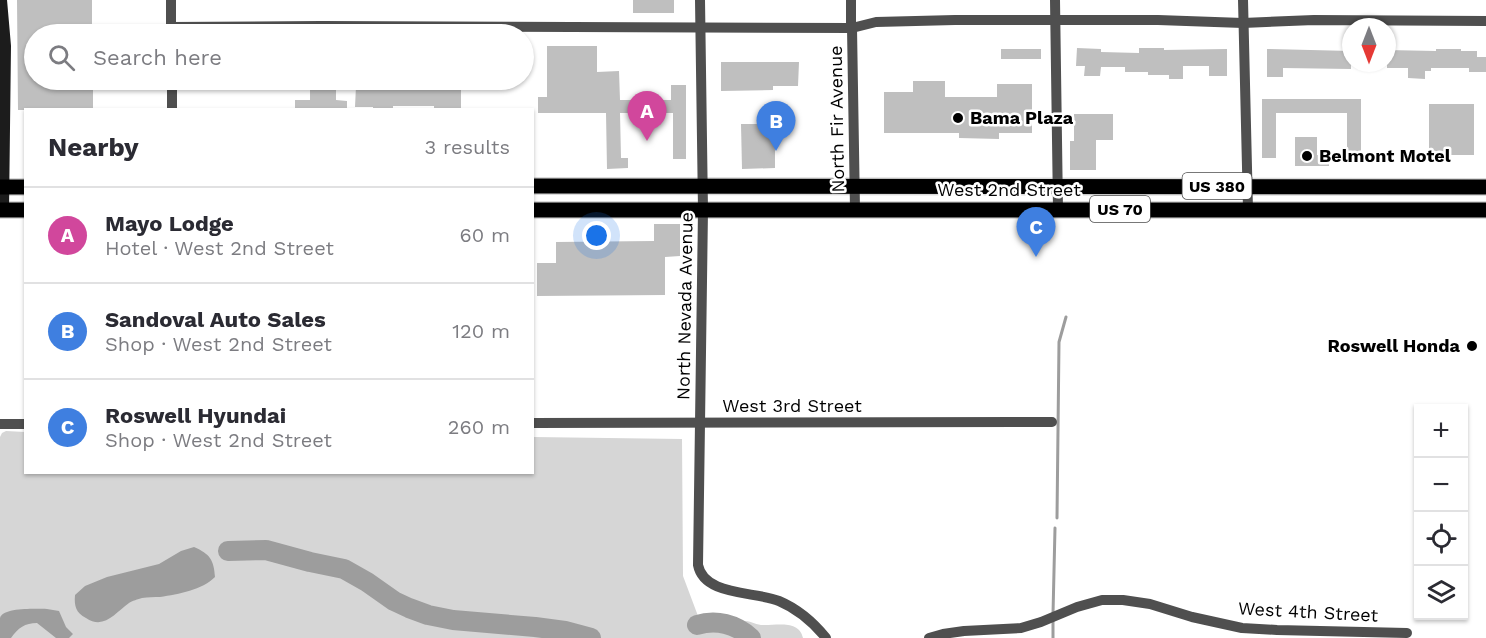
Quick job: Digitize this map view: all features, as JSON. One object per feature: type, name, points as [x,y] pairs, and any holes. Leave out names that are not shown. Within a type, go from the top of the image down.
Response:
[{"type":"main road","name":"West 2nd Street","points":[[534,186],[1486,187]]},
{"type":"main road","points":[[2,187],[24,187]]},
{"type":"main road","points":[[1,214],[24,210]]},
{"type":"main road","name":"West 2nd Street","points":[[534,210],[1486,210]]},
{"type":"street","points":[[1,214],[5,46],[2,0]]},
{"type":"street","points":[[171,0],[171,24]]},
{"type":"street","name":"North Nevada Avenue","points":[[700,0],[703,210],[697,556],[699,571],[707,582],[718,587],[763,596],[788,605],[809,619],[826,638]]},
{"type":"street","name":"North Fir Avenue","points":[[851,0],[855,209]]},
{"type":"street","points":[[1055,0],[1058,209]]},
{"type":"street","points":[[1243,0],[1248,209]]},
{"type":"street","points":[[534,27],[852,28],[876,22],[955,20],[1158,20],[1243,23],[1314,20],[1486,21]]},
{"type":"street","points":[[172,90],[172,108]]},
{"type":"street","name":"West 3rd Street","points":[[534,423],[1052,423]]},
{"type":"street","points":[[0,424],[24,424]]},
{"type":"street","name":"West 4th Street","points":[[929,638],[963,631],[1022,628],[1102,600],[1130,600],[1192,617],[1242,627],[1407,633]]},
{"type":"shaded area","points":[[6,431],[24,432],[24,474],[534,474],[534,437],[682,439],[683,576],[698,616],[714,630],[727,629],[737,622],[746,621],[761,625],[792,626],[801,632],[803,638],[0,638],[0,437]]},
{"type":"shaded area","points":[[194,547],[204,552],[214,566],[215,577],[204,585],[190,591],[135,600],[104,621],[92,621],[76,609],[75,595],[85,586],[107,577],[159,564],[181,551]]},
{"type":"shaded area","points":[[21,609],[59,611],[66,627],[73,634],[69,638],[56,638],[37,623],[22,627],[11,638],[0,638],[0,618],[3,614]]},
{"type":"building","points":[[17,0],[92,0],[92,24],[24,24],[24,90],[93,90],[93,108],[24,108],[24,110],[18,110]]},
{"type":"building","points":[[633,0],[674,0],[674,13],[633,13]]},
{"type":"building","points":[[547,46],[597,46],[597,72],[619,71],[620,100],[671,100],[671,85],[686,85],[686,159],[673,159],[673,113],[620,113],[621,158],[628,158],[628,168],[607,169],[606,113],[538,113],[538,97],[547,97]]},
{"type":"building","points":[[1077,48],[1101,49],[1101,52],[1139,53],[1139,48],[1227,49],[1227,76],[1209,76],[1209,66],[1183,66],[1183,79],[1169,79],[1169,75],[1148,75],[1148,72],[1125,72],[1125,67],[1101,67],[1100,76],[1084,76],[1085,66],[1076,66]]},
{"type":"building","points":[[1001,49],[1041,49],[1041,59],[1001,59]]},
{"type":"building","points":[[1267,49],[1342,51],[1342,69],[1283,68],[1283,77],[1267,77]]},
{"type":"building","points":[[1436,49],[1461,49],[1461,51],[1477,51],[1477,57],[1486,57],[1486,72],[1469,72],[1469,68],[1431,68],[1431,71],[1425,71],[1425,79],[1408,78],[1408,68],[1396,68],[1396,50],[1436,51]]},
{"type":"building","points":[[721,62],[799,62],[798,86],[773,86],[773,90],[721,91]]},
{"type":"building","name":"Bama Plaza","points":[[913,81],[945,81],[945,97],[997,97],[997,84],[1032,84],[1032,133],[999,133],[999,139],[959,138],[959,133],[884,133],[884,92],[913,92]]},
{"type":"building","points":[[310,90],[336,90],[336,100],[347,101],[347,108],[295,108],[295,100],[310,100]]},
{"type":"building","points":[[356,90],[461,90],[461,108],[355,107]]},
{"type":"building","points":[[1262,99],[1361,99],[1361,161],[1347,161],[1347,113],[1276,113],[1276,158],[1262,158]]},
{"type":"building","points":[[1429,104],[1474,104],[1474,155],[1429,155]]},
{"type":"building","points":[[1074,114],[1113,114],[1113,140],[1096,140],[1096,170],[1070,170],[1070,141],[1074,141]]},
{"type":"building","points":[[741,124],[775,124],[775,168],[742,169]]},
{"type":"building","points":[[1295,137],[1317,137],[1317,155],[1329,155],[1329,166],[1295,166]]},
{"type":"building","points":[[654,224],[680,224],[680,256],[665,257],[665,295],[537,296],[537,263],[556,263],[556,242],[654,241]]},
{"type":"waterway","points":[[1057,518],[1059,342],[1066,317]]},
{"type":"waterway","points":[[1053,614],[1055,528]]},
{"type":"waterway","points":[[228,551],[266,550],[344,569],[394,601],[428,615],[453,620],[565,631],[591,638]]},
{"type":"waterway","points":[[1053,620],[1053,638]]},
{"type":"waterway","points":[[697,625],[726,624],[739,629],[751,638]]},
{"type":"place","name":"Bama Plaza","points":[[958,118]]},
{"type":"place","name":"Mayo Lodge","points":[[647,141]]},
{"type":"place","name":"Sandoval Auto Sales","points":[[776,151]]},
{"type":"place","name":"Belmont Motel","points":[[1307,156]]},
{"type":"place","name":"Roswell Hyundai","points":[[1036,257]]},
{"type":"place","name":"Roswell Honda","points":[[1472,346]]}]
